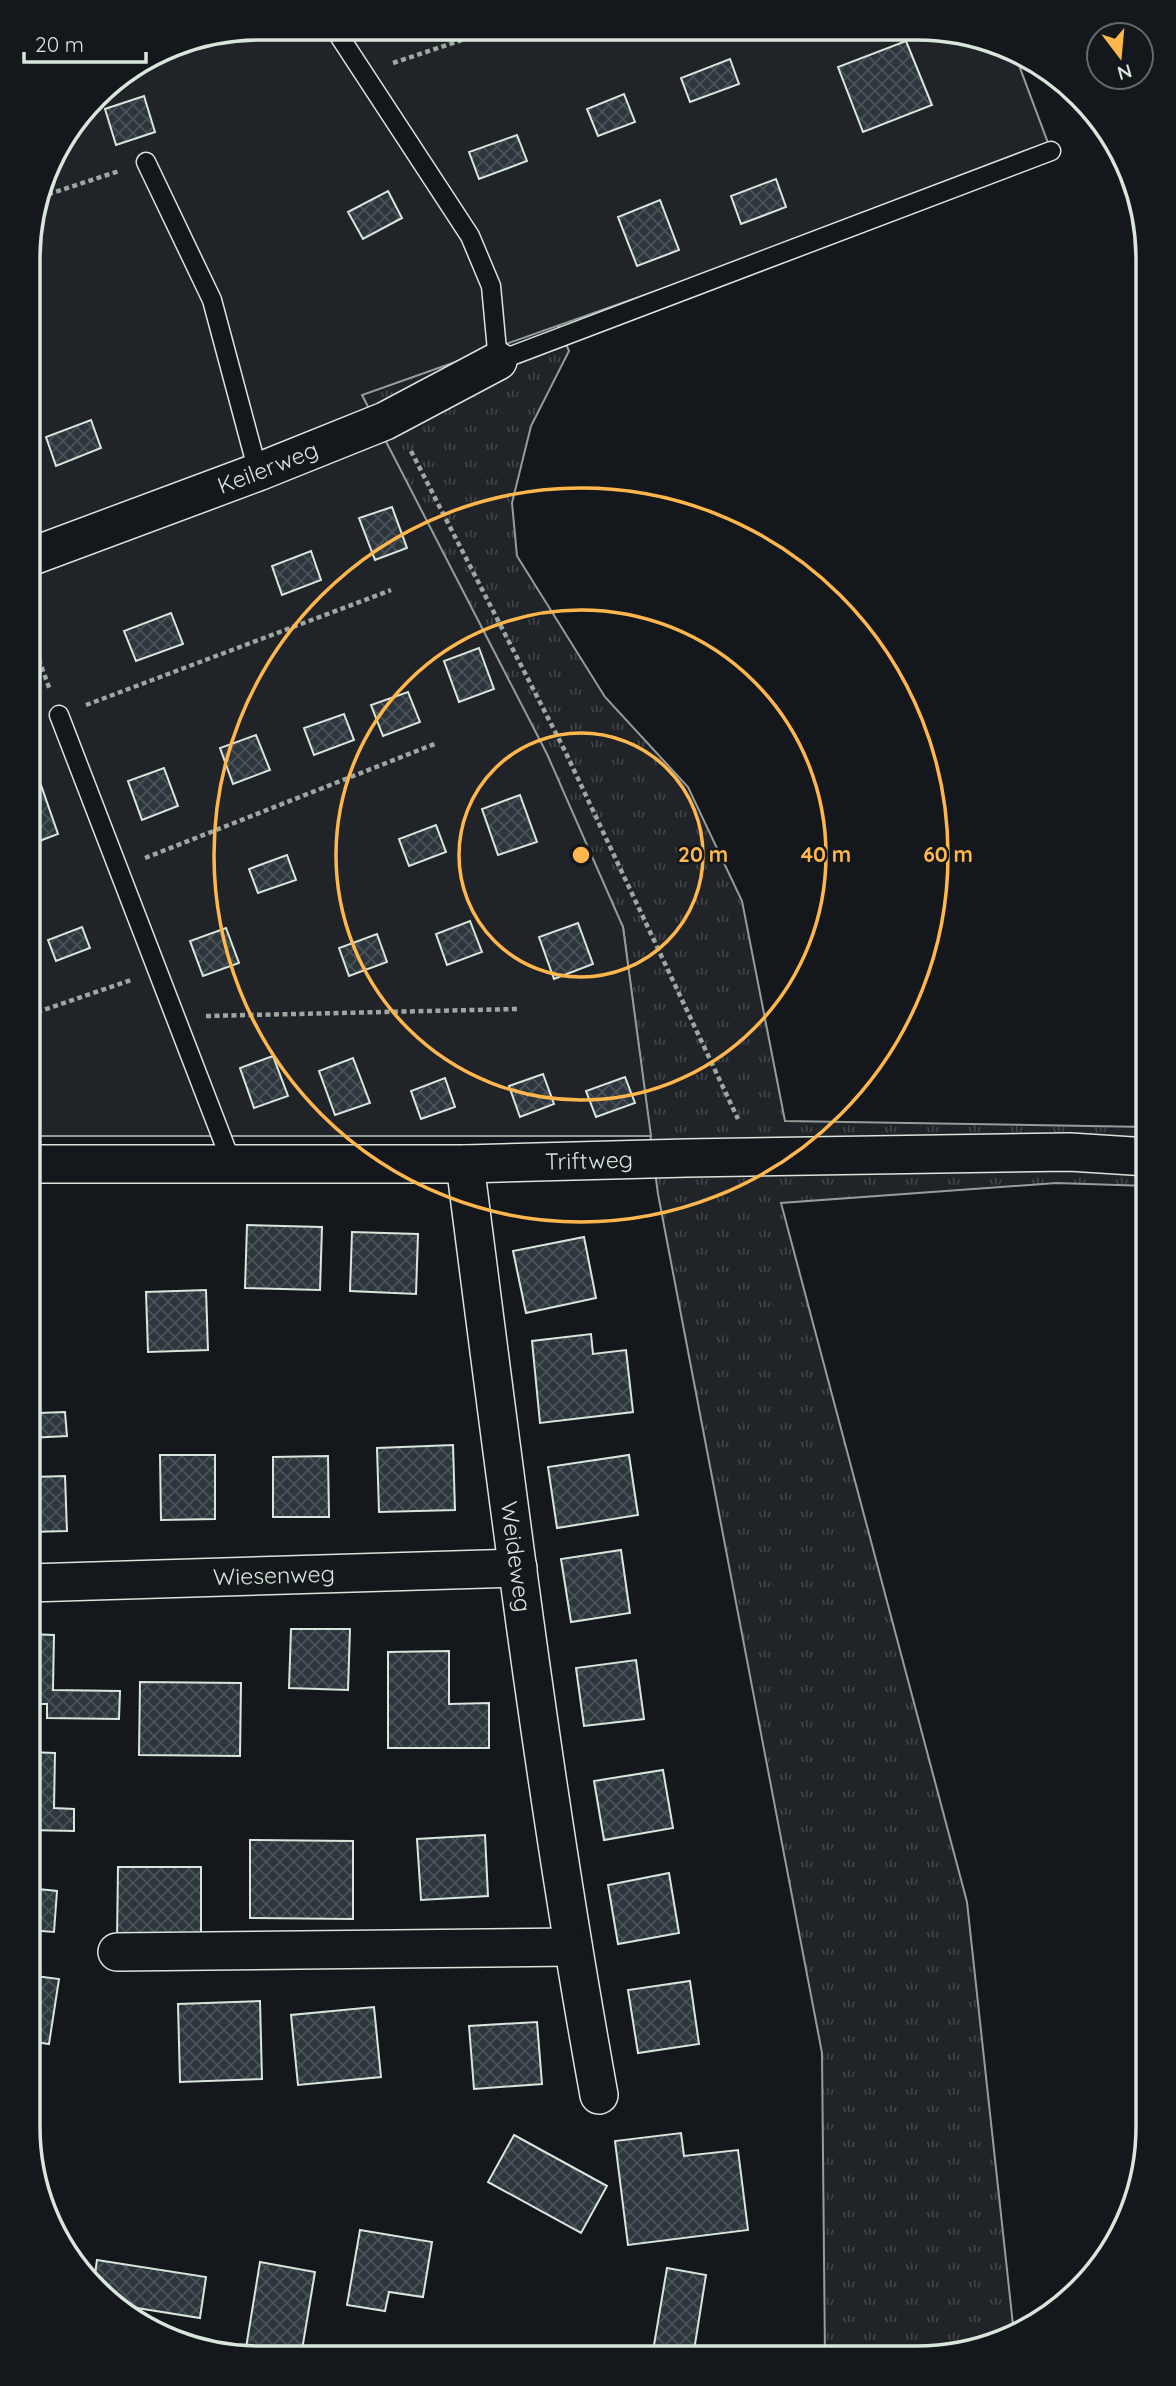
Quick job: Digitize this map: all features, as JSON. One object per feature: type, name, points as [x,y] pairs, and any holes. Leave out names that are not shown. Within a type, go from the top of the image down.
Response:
[{"type":"street","name":"Keilerweg","points":[[41,553],[258,472],[393,416],[498,361]]},
{"type":"street","name":"Triftweg","points":[[41,1164],[465,1164],[1070,1152],[1136,1156]]},
{"type":"street","name":"Weideweg","points":[[465,1164],[518,1568],[573,1947],[599,2095]]},
{"type":"street","name":"Wiesenweg","points":[[40,1583],[518,1568]]},
{"type":"street","points":[[117,1952],[573,1947]]},
{"type":"lane","points":[[341,40],[470,236],[491,286],[498,361],[1051,151]]},
{"type":"lane","points":[[146,162],[212,300],[258,472]]},
{"type":"lane","points":[[59,715],[232,1164]]},
{"type":"path","points":[[362,73],[462,40]]},
{"type":"path","points":[[51,193],[146,162]]},
{"type":"path","points":[[393,416],[565,751],[757,1158]]},
{"type":"path","points":[[41,665],[59,715],[391,590]]},
{"type":"path","points":[[118,869],[437,743]]},
{"type":"path","points":[[41,1012],[157,970]]},
{"type":"path","points":[[175,1017],[517,1009]]},
{"type":"green space","points":[[259,40],[917,40],[959,44],[987,52],[1019,66],[1051,151],[362,395],[547,754],[623,927],[651,1136],[41,1136],[41,245],[44,217],[63,162],[95,115],[138,77],[176,57],[231,42]]},
{"type":"green space","points":[[558,325],[569,351],[531,426],[512,503],[517,556],[605,697],[688,787],[742,901],[785,1121],[1136,1127],[1136,1186],[1056,1183],[781,1203],[967,1902],[1013,2323],[987,2334],[945,2344],[825,2346],[822,2053],[658,1194],[623,927],[361,395]]},
{"type":"building","points":[[906,41],[932,105],[863,132],[838,67]]},
{"type":"building","points":[[730,59],[739,84],[690,102],[681,78]]},
{"type":"building","points":[[624,94],[635,122],[598,136],[587,109]]},
{"type":"building","points":[[144,96],[155,132],[116,145],[105,109]]},
{"type":"building","points":[[517,135],[527,161],[479,179],[469,152]]},
{"type":"building","points":[[776,179],[786,207],[741,224],[731,196]]},
{"type":"building","points":[[388,191],[402,218],[363,239],[348,212]]},
{"type":"building","points":[[660,200],[679,250],[637,266],[618,217]]},
{"type":"building","points":[[91,420],[101,448],[56,466],[46,437]]},
{"type":"building","points":[[392,507],[407,548],[375,560],[359,518]]},
{"type":"building","points":[[311,551],[321,580],[282,595],[272,566]]},
{"type":"building","points":[[171,613],[183,644],[136,661],[124,631]]},
{"type":"building","points":[[479,648],[494,689],[459,702],[444,661]]},
{"type":"building","points":[[408,692],[420,722],[383,736],[371,705]]},
{"type":"building","points":[[344,714],[354,740],[314,755],[304,728]]},
{"type":"building","points":[[256,735],[270,770],[233,784],[220,748]]},
{"type":"building","points":[[164,768],[178,806],[142,820],[128,781]]},
{"type":"building","points":[[41,785],[58,834],[41,841]]},
{"type":"building","points":[[520,795],[537,842],[498,855],[482,809]]},
{"type":"building","points":[[436,825],[446,852],[409,866],[399,839]]},
{"type":"building","points":[[287,855],[296,880],[258,893],[249,869]]},
{"type":"building","points":[[470,921],[482,952],[447,965],[436,934]]},
{"type":"building","points":[[578,923],[593,964],[554,979],[539,937]]},
{"type":"building","points":[[82,927],[90,948],[56,961],[48,940]]},
{"type":"building","points":[[226,928],[239,963],[203,976],[190,941]]},
{"type":"building","points":[[377,934],[387,962],[349,976],[339,948]]},
{"type":"building","points":[[273,1056],[288,1096],[254,1108],[240,1068]]},
{"type":"building","points":[[353,1058],[370,1103],[335,1115],[319,1071]]},
{"type":"building","points":[[543,1074],[554,1104],[520,1117],[509,1086]]},
{"type":"building","points":[[625,1077],[635,1103],[596,1117],[586,1091]]},
{"type":"building","points":[[445,1078],[455,1107],[421,1119],[411,1091]]},
{"type":"building","points":[[247,1225],[322,1227],[320,1290],[245,1288]]},
{"type":"building","points":[[352,1232],[418,1234],[416,1294],[350,1291]]},
{"type":"building","points":[[584,1237],[596,1298],[526,1313],[513,1251]]},
{"type":"building","points":[[206,1290],[208,1350],[148,1352],[146,1292]]},
{"type":"building","points":[[591,1334],[593,1354],[626,1350],[633,1412],[540,1423],[532,1341]]},
{"type":"building","points":[[65,1412],[67,1436],[40,1437],[40,1413]]},
{"type":"building","points":[[453,1445],[455,1510],[379,1512],[377,1448]]},
{"type":"building","points":[[160,1455],[215,1455],[215,1519],[161,1520]]},
{"type":"building","points":[[629,1455],[638,1515],[557,1528],[548,1467]]},
{"type":"building","points":[[328,1456],[329,1517],[273,1517],[273,1457]]},
{"type":"building","points":[[65,1476],[67,1531],[40,1532],[40,1477]]},
{"type":"building","points":[[621,1550],[630,1613],[571,1622],[561,1559]]},
{"type":"building","points":[[291,1629],[350,1629],[348,1690],[289,1688]]},
{"type":"building","points":[[40,1634],[54,1635],[53,1690],[120,1691],[119,1719],[47,1718],[47,1704],[40,1704]]},
{"type":"building","points":[[449,1651],[449,1704],[489,1703],[489,1748],[388,1748],[388,1652]]},
{"type":"building","points":[[636,1660],[644,1719],[584,1726],[576,1668]]},
{"type":"building","points":[[140,1682],[241,1683],[240,1756],[139,1755]]},
{"type":"building","points":[[40,1752],[55,1753],[54,1808],[74,1809],[74,1831],[40,1830]]},
{"type":"building","points":[[663,1770],[673,1828],[604,1840],[594,1781]]},
{"type":"building","points":[[485,1835],[488,1896],[421,1900],[417,1839]]},
{"type":"building","points":[[250,1840],[353,1841],[353,1919],[250,1918]]},
{"type":"building","points":[[118,1867],[201,1867],[201,1940],[117,1940]]},
{"type":"building","points":[[669,1873],[679,1933],[618,1944],[608,1885]]},
{"type":"building","points":[[40,1889],[57,1891],[54,1932],[40,1931]]},
{"type":"building","points":[[40,1977],[59,1979],[49,2044],[40,2043]]},
{"type":"building","points":[[690,1981],[699,2044],[638,2053],[628,1990]]},
{"type":"building","points":[[260,2001],[262,2079],[180,2082],[178,2004]]},
{"type":"building","points":[[374,2007],[381,2077],[298,2085],[291,2015]]},
{"type":"building","points":[[537,2022],[542,2084],[474,2089],[469,2026]]},
{"type":"building","points":[[681,2133],[684,2156],[738,2150],[748,2230],[628,2245],[615,2141]]},
{"type":"building","points":[[514,2135],[607,2186],[581,2233],[488,2182]]},
{"type":"building","points":[[360,2230],[432,2242],[423,2297],[389,2292],[385,2311],[347,2305]]},
{"type":"building","points":[[97,2260],[206,2277],[200,2318],[138,2308],[104,2282],[95,2271]]},
{"type":"building","points":[[260,2262],[315,2272],[303,2346],[246,2345]]},
{"type":"building","points":[[667,2268],[706,2275],[695,2346],[654,2346]]}]
